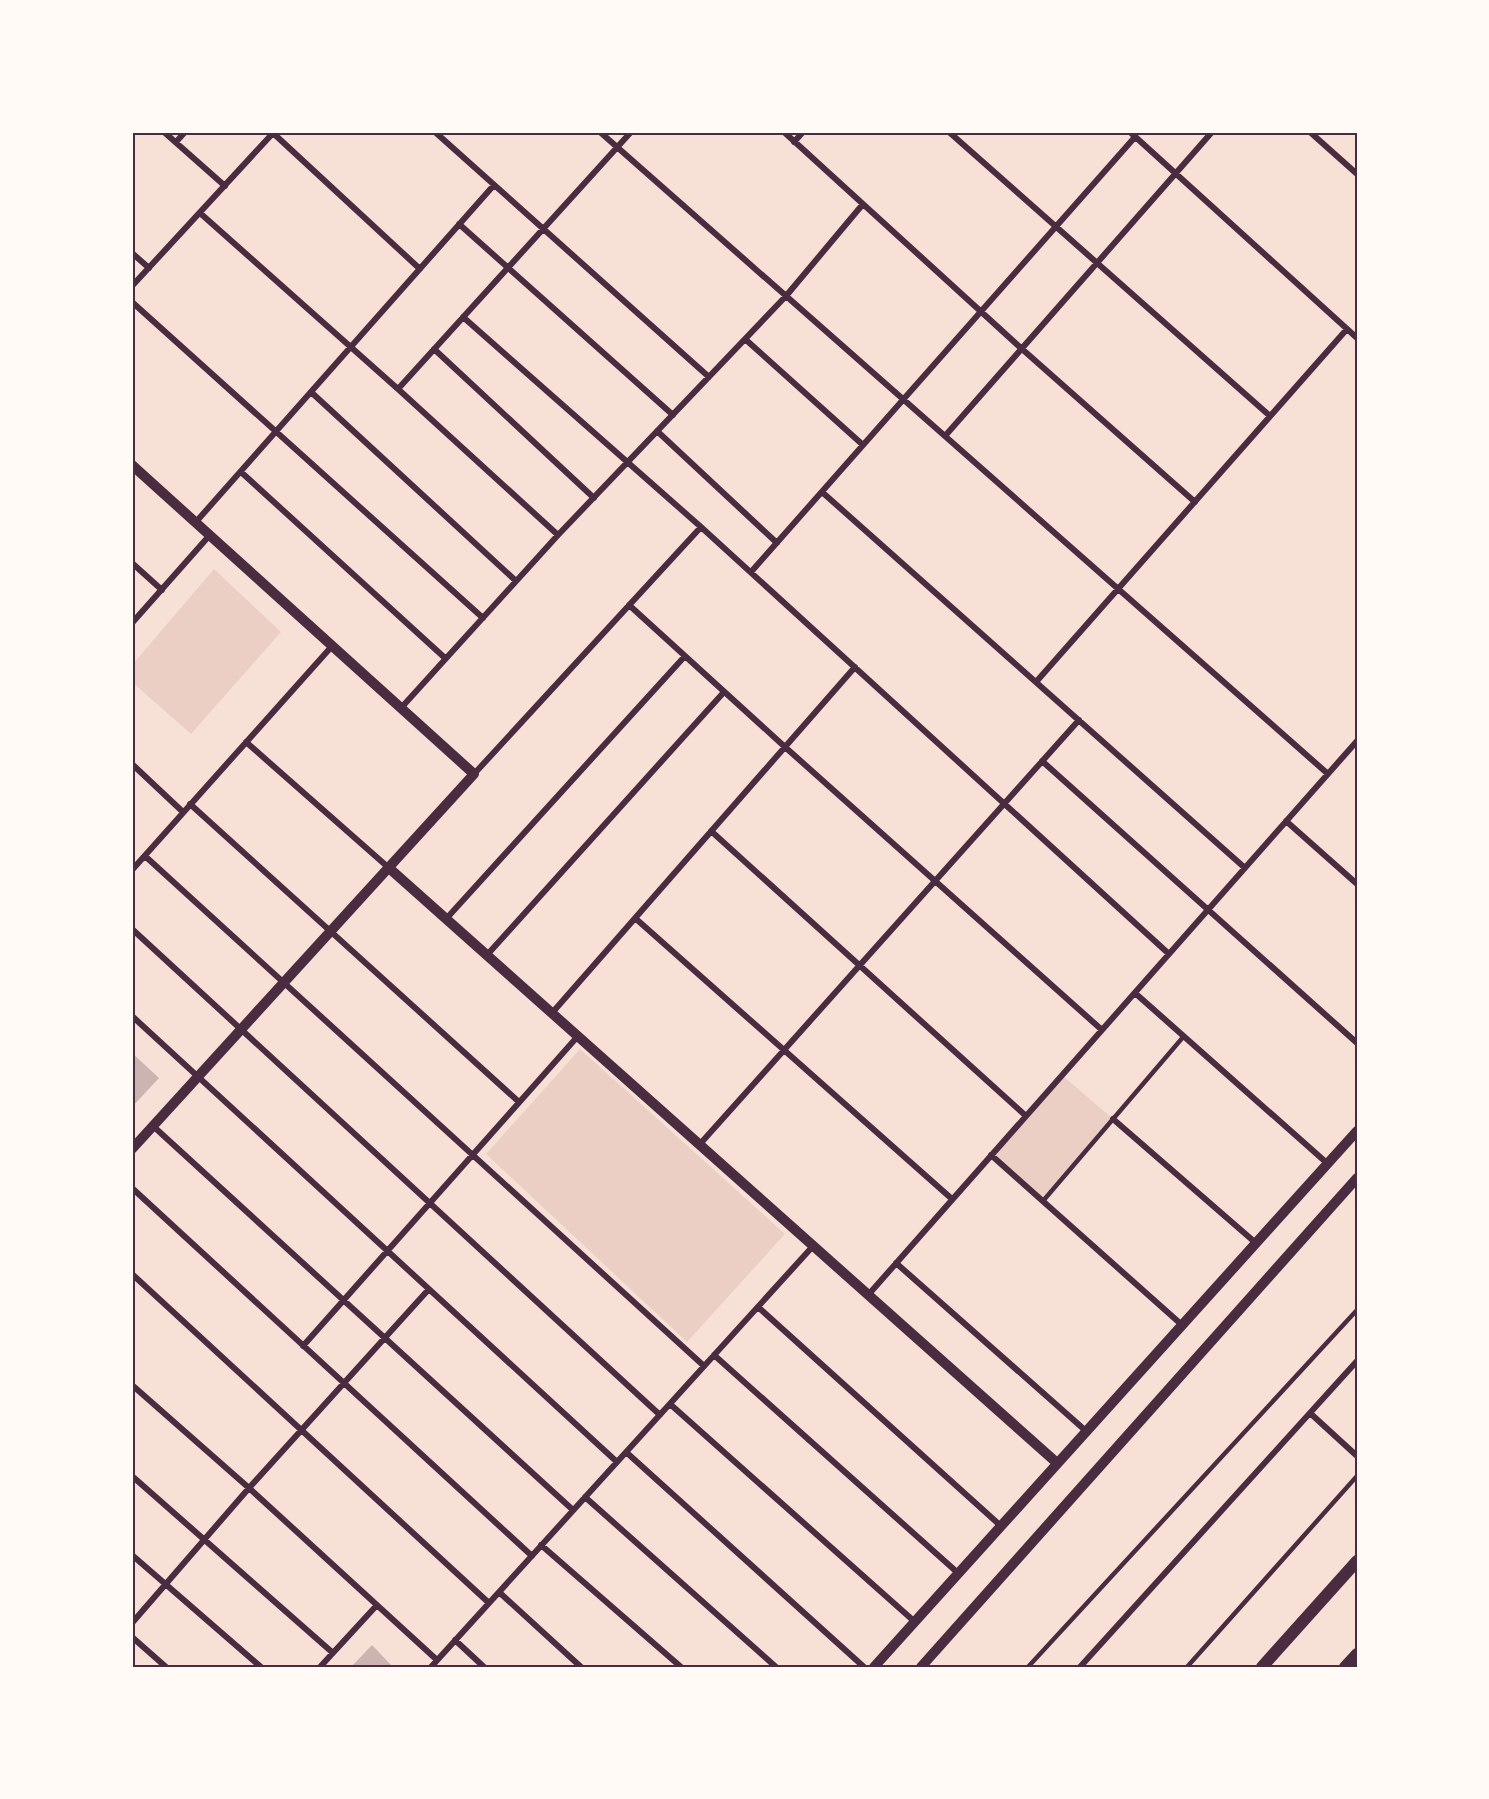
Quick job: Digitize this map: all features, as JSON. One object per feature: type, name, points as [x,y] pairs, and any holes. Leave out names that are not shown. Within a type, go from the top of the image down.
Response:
[{"type":"main road","points":[[1262,1667],[1357,1561]]},
{"type":"main road","points":[[1345,1667],[1357,1654]]},
{"type":"street","points":[[164,132],[225,186]]},
{"type":"street","points":[[176,142],[184,132]]},
{"type":"street","points":[[132,286],[274,132],[420,269]]},
{"type":"street","points":[[435,132],[709,377]]},
{"type":"street","points":[[600,132],[1328,774]]},
{"type":"street","points":[[398,389],[631,132]]},
{"type":"street","points":[[784,132],[1022,349],[1195,502]]},
{"type":"street","points":[[794,142],[803,132]]},
{"type":"street","points":[[949,132],[1270,416]]},
{"type":"street","points":[[945,436],[1212,132]]},
{"type":"street","points":[[1310,132],[1357,174]]},
{"type":"street","points":[[751,573],[1056,227],[1132,134],[1357,339]]},
{"type":"street","points":[[195,523],[494,185]]},
{"type":"street","points":[[401,708],[558,535],[786,296],[863,204]]},
{"type":"street","points":[[200,213],[558,535]]},
{"type":"street","points":[[459,224],[674,415]]},
{"type":"street","points":[[132,253],[149,268]]},
{"type":"street","points":[[132,302],[483,618]]},
{"type":"street","points":[[463,317],[701,527],[1169,954]]},
{"type":"street","points":[[1036,682],[1347,329]]},
{"type":"street","points":[[745,339],[863,446]]},
{"type":"street","points":[[434,349],[594,498]]},
{"type":"street","points":[[311,392],[516,581]]},
{"type":"street","points":[[657,431],[777,543]]},
{"type":"street","points":[[132,465],[474,774]]},
{"type":"street","points":[[241,472],[445,658]]},
{"type":"street","points":[[822,492],[1245,868]]},
{"type":"street","points":[[132,1149],[701,527]]},
{"type":"street","points":[[132,623],[209,536]]},
{"type":"street","points":[[132,562],[162,590]]},
{"type":"street","points":[[629,605],[1102,1030]]},
{"type":"street","points":[[132,870],[333,645]]},
{"type":"street","points":[[447,919],[685,656]]},
{"type":"street","points":[[552,1013],[855,667]]},
{"type":"street","points":[[487,955],[724,692]]},
{"type":"street","points":[[700,1144],[1078,720]]},
{"type":"street","points":[[869,1293],[1357,741]]},
{"type":"street","points":[[246,742],[869,1293],[1057,1463]]},
{"type":"street","points":[[1042,761],[1357,1043]]},
{"type":"street","points":[[132,764],[183,813]]},
{"type":"street","points":[[190,804],[519,1102]]},
{"type":"street","points":[[1286,821],[1357,884]]},
{"type":"street","points":[[711,831],[1026,1116]]},
{"type":"street","points":[[145,856],[704,1366]]},
{"type":"street","points":[[635,918],[952,1199]]},
{"type":"street","points":[[132,929],[660,1415]]},
{"type":"street","points":[[1135,993],[1328,1164]]},
{"type":"street","points":[[132,1016],[617,1462]]},
{"type":"street","points":[[303,1346],[578,1036]]},
{"type":"street","points":[[1113,1119],[1257,1244]]},
{"type":"street","points":[[153,1126],[573,1510]]},
{"type":"street","points":[[874,1667],[1357,1131]]},
{"type":"street","points":[[992,1155],[1182,1326]]},
{"type":"street","points":[[921,1667],[1357,1178]]},
{"type":"street","points":[[132,1188],[532,1556]]},
{"type":"street","points":[[431,1667],[814,1245]]},
{"type":"street","points":[[896,1263],[1086,1431]]},
{"type":"street","points":[[132,1274],[489,1603]]},
{"type":"street","points":[[132,1623],[249,1488],[429,1289]]},
{"type":"street","points":[[758,1307],[1002,1527]]},
{"type":"street","points":[[714,1355],[958,1573]]},
{"type":"street","points":[[1080,1667],[1357,1361]]},
{"type":"street","points":[[132,1385],[249,1488],[437,1660]]},
{"type":"street","points":[[670,1404],[915,1622]]},
{"type":"street","points":[[1310,1413],[1357,1456]]},
{"type":"street","points":[[626,1452],[864,1667]]},
{"type":"street","points":[[132,1476],[333,1653]]},
{"type":"street","points":[[585,1497],[776,1667]]},
{"type":"street","points":[[541,1545],[681,1667]]},
{"type":"street","points":[[132,1555],[261,1667]]},
{"type":"street","points":[[499,1592],[581,1667]]},
{"type":"street","points":[[320,1667],[377,1605]]},
{"type":"street","points":[[132,1637],[166,1667]]},
{"type":"street","points":[[455,1640],[484,1667]]},
{"type":"lane","points":[[1043,1201],[1184,1036]]},
{"type":"lane","points":[[1028,1667],[1357,1310]]},
{"type":"lane","points":[[1187,1667],[1357,1476]]},
{"type":"shaded area","points":[[214,569],[281,632],[191,734],[132,682],[132,665]]},
{"type":"shaded area","points":[[580,1049],[785,1234],[687,1342],[486,1154]]},
{"type":"shaded area","points":[[1062,1075],[1113,1119],[1043,1201],[991,1155]]},
{"type":"building","points":[[132,1053],[159,1078],[132,1107]]},
{"type":"building","points":[[372,1645],[393,1667],[351,1667]]}]
